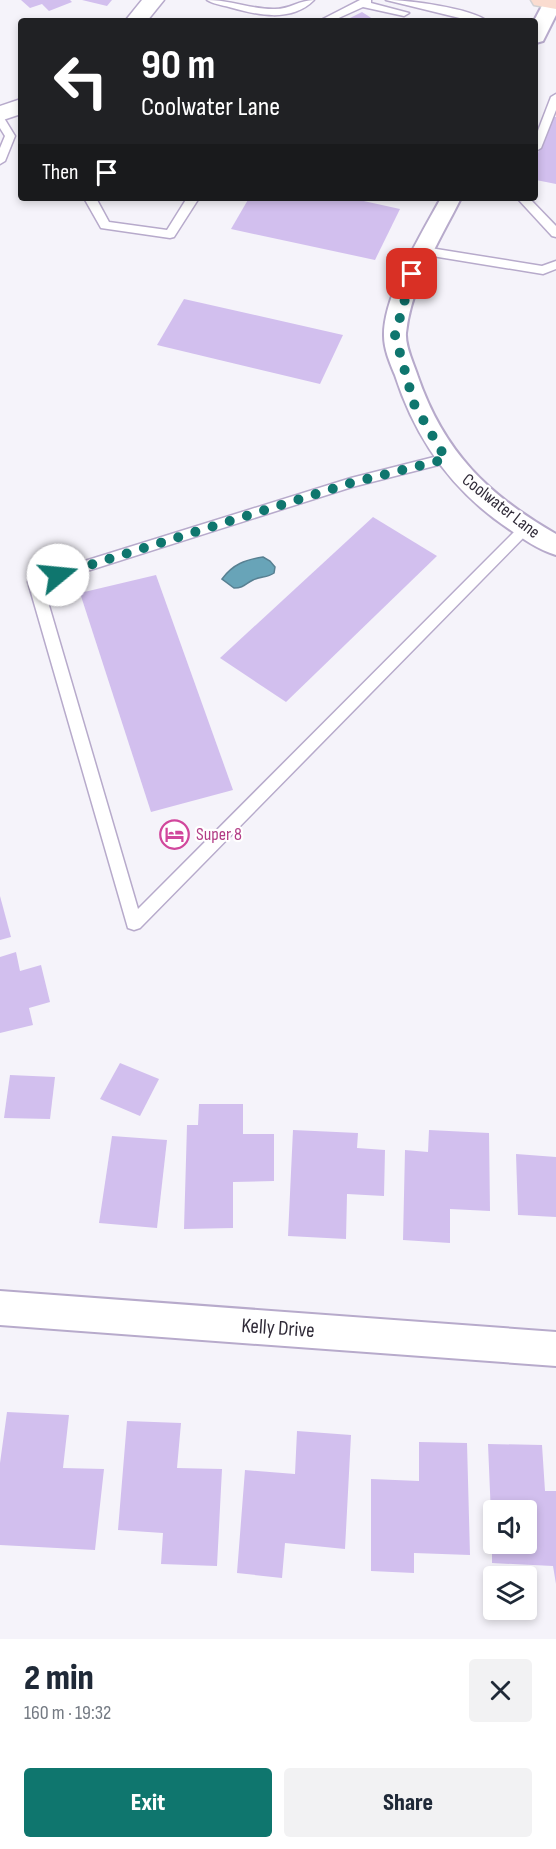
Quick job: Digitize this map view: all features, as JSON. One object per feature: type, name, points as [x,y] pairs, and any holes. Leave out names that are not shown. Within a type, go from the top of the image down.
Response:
[{"type":"main road","points":[[138,18],[153,0]]},
{"type":"main road","points":[[0,114],[18,107]]},
{"type":"street","points":[[538,32],[552,1]]},
{"type":"street","name":"Coolwater Lane","points":[[449,201],[412,274],[395,335],[414,404],[446,459],[466,483],[525,529],[556,546]]},
{"type":"street","name":"Kelly Drive","points":[[0,1308],[556,1349]]},
{"type":"lane","points":[[212,0],[284,13],[302,6],[309,0]]},
{"type":"lane","points":[[330,18],[360,3],[373,0]]},
{"type":"lane","points":[[391,0],[473,18]]},
{"type":"lane","points":[[360,3],[431,18]]},
{"type":"lane","points":[[538,143],[556,97]]},
{"type":"lane","points":[[0,120],[10,136],[0,161]]},
{"type":"lane","points":[[92,201],[105,225],[170,234],[191,201]]},
{"type":"lane","points":[[526,201],[556,233]]},
{"type":"lane","points":[[424,251],[543,270],[556,265]]},
{"type":"lane","points":[[446,459],[351,483],[35,582],[134,923],[525,529]]},
{"type":"water","points":[[263,557],[275,567],[271,575],[237,588],[222,579],[240,564]]},
{"type":"building","points":[[21,0],[70,0],[72,2],[49,11],[42,4],[30,8]]},
{"type":"building","points":[[82,0],[112,0],[107,6]]},
{"type":"building","points":[[362,12],[371,18],[350,18]]},
{"type":"building","points":[[552,117],[556,117],[556,184],[538,180],[538,153]]},
{"type":"building","points":[[247,201],[364,201],[400,209],[375,260],[231,229]]},
{"type":"building","points":[[184,299],[343,335],[320,384],[157,345]]},
{"type":"building","points":[[373,517],[437,556],[286,702],[220,658]]},
{"type":"building","points":[[156,575],[233,790],[151,812],[80,593]]},
{"type":"building","points":[[0,896],[11,937],[0,940]]},
{"type":"building","points":[[16,952],[20,971],[41,965],[50,1002],[29,1008],[33,1025],[0,1033],[0,957]]},
{"type":"building","points":[[120,1063],[159,1079],[140,1116],[100,1099]]},
{"type":"building","points":[[10,1075],[55,1077],[50,1119],[4,1118]]},
{"type":"building","points":[[199,1104],[243,1104],[243,1134],[274,1134],[274,1181],[233,1182],[233,1228],[184,1229],[187,1125],[198,1125]]},
{"type":"building","points":[[293,1130],[358,1133],[357,1148],[385,1150],[384,1196],[347,1194],[346,1239],[288,1236]]},
{"type":"building","points":[[429,1130],[489,1133],[490,1211],[450,1209],[450,1243],[403,1240],[405,1150],[428,1152]]},
{"type":"building","points":[[112,1136],[167,1140],[157,1228],[99,1223]]},
{"type":"building","points":[[516,1154],[556,1157],[556,1217],[518,1215]]},
{"type":"building","points":[[7,1412],[69,1415],[63,1468],[104,1469],[95,1550],[0,1545],[0,1463]]},
{"type":"building","points":[[127,1421],[181,1423],[177,1468],[222,1469],[217,1566],[161,1564],[163,1533],[118,1530]]},
{"type":"building","points":[[297,1431],[351,1435],[345,1549],[285,1543],[282,1578],[237,1573],[245,1470],[295,1474]]},
{"type":"building","points":[[419,1442],[467,1443],[470,1555],[414,1553],[414,1573],[371,1571],[371,1479],[419,1481]]},
{"type":"building","points":[[488,1444],[542,1445],[545,1491],[556,1491],[556,1584],[553,1566],[492,1563],[492,1554],[537,1554],[537,1500],[490,1500]]},
{"type":"place","name":"Super 8","points":[[175,834]]},
{"type":"route","points":[[58,575],[351,483],[446,459],[414,404],[395,335],[412,274]]}]
